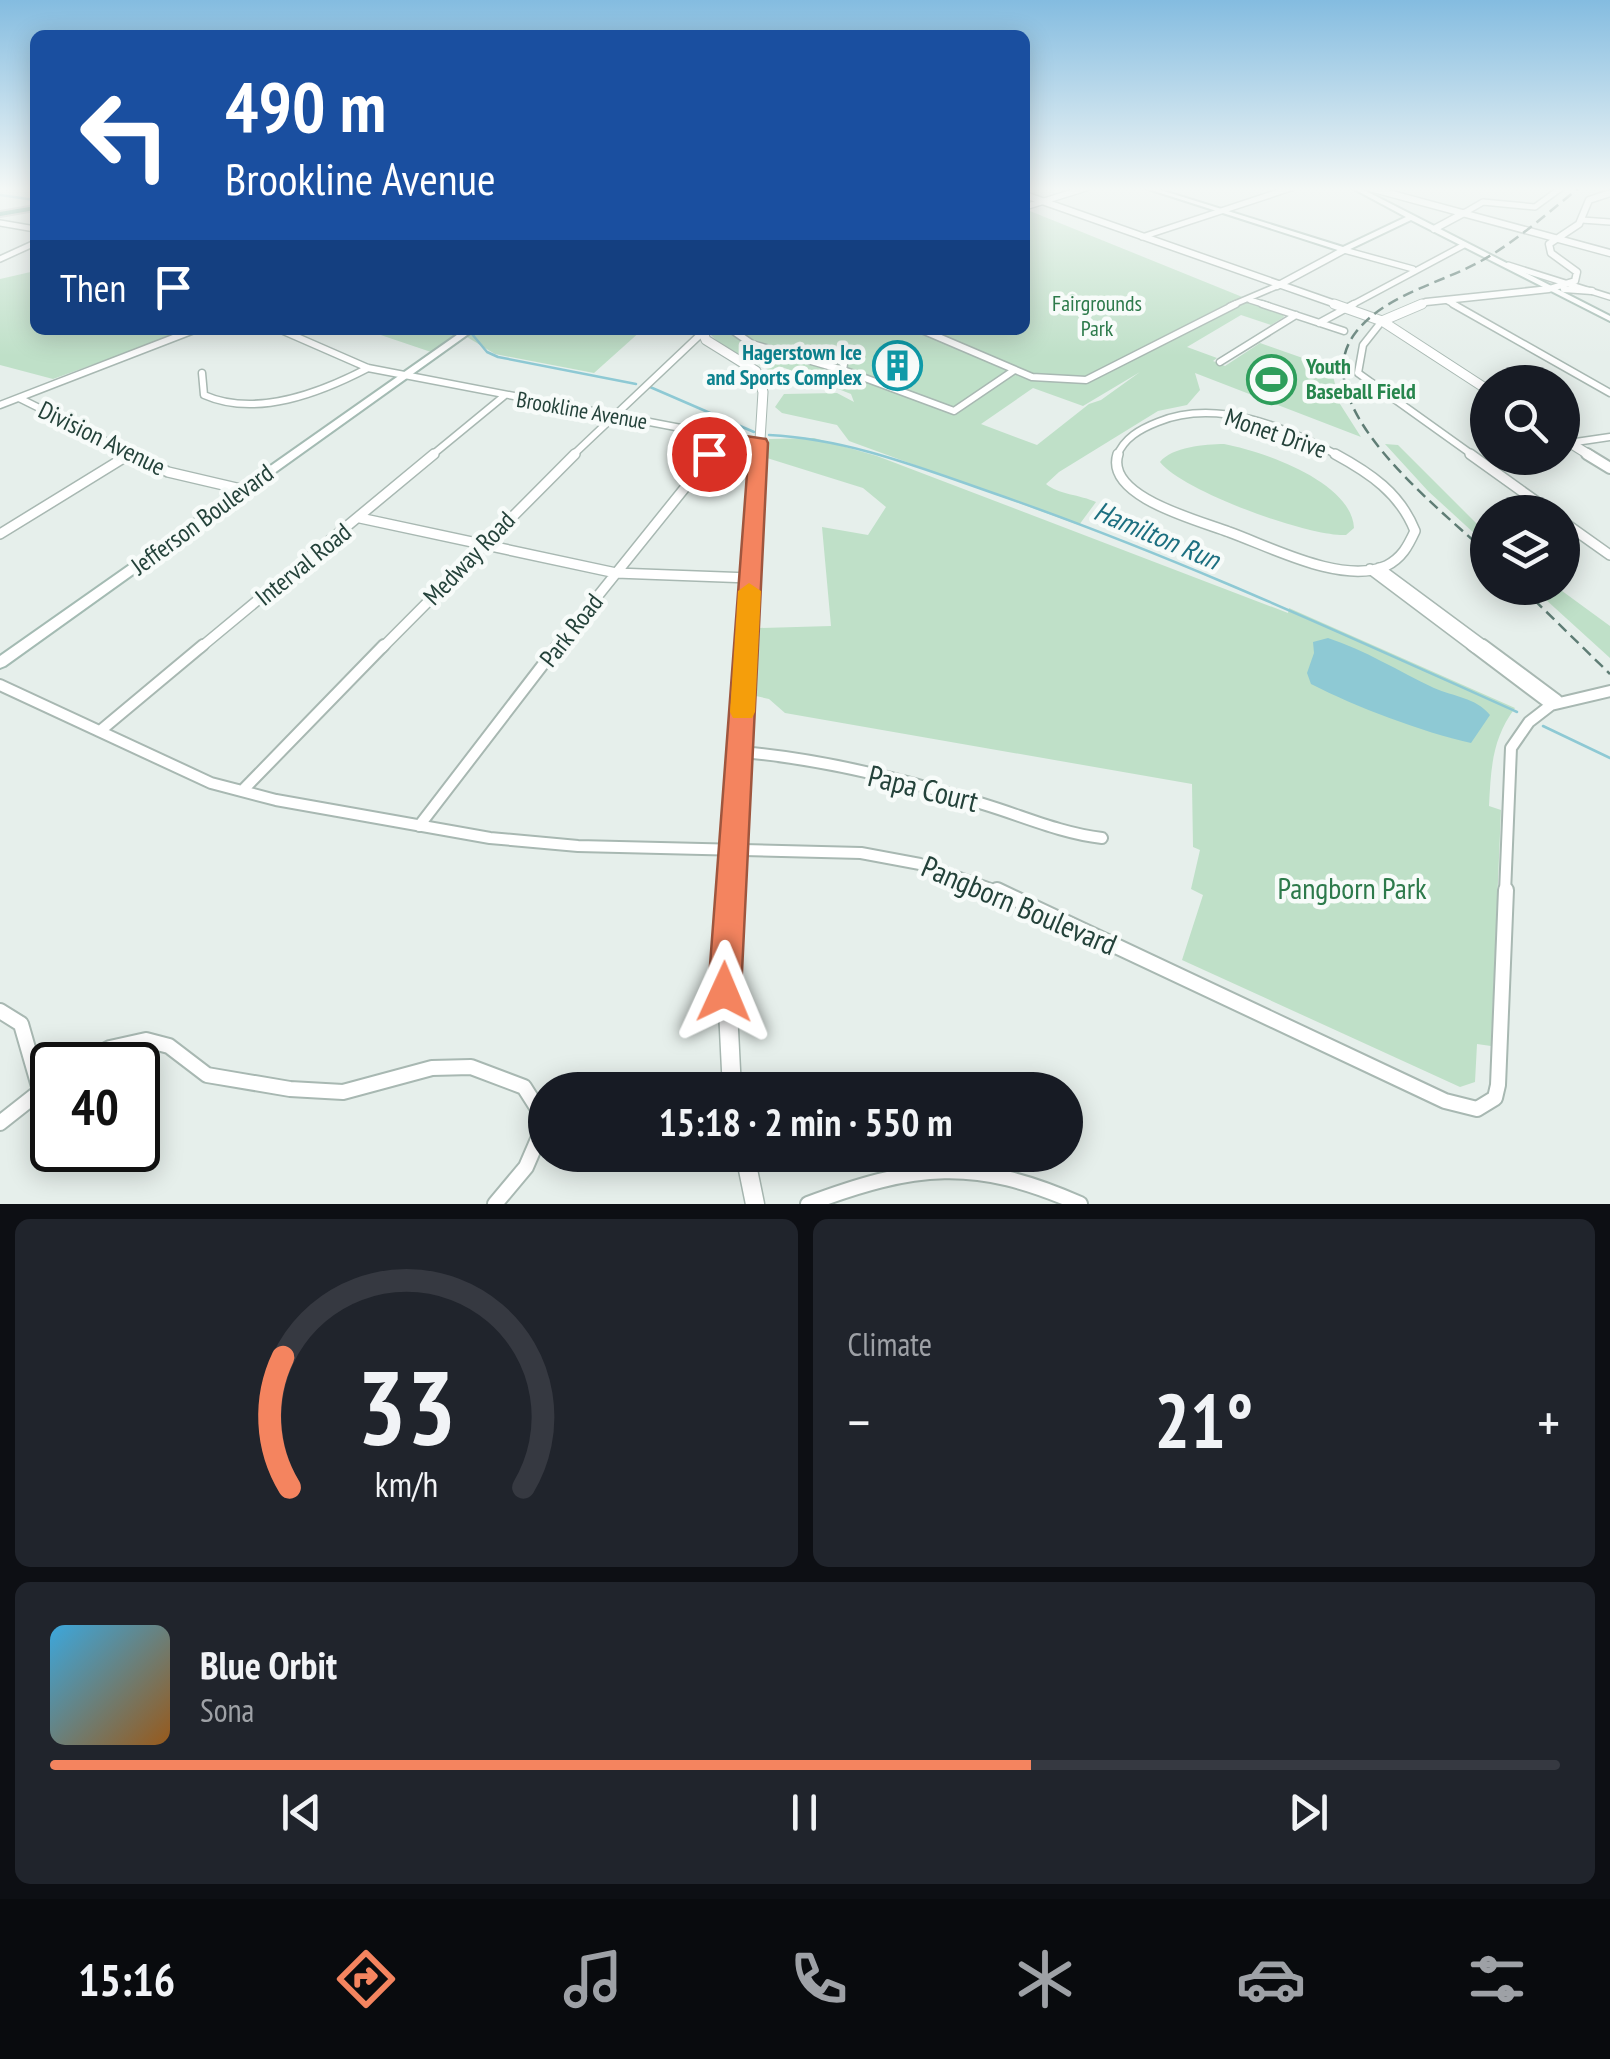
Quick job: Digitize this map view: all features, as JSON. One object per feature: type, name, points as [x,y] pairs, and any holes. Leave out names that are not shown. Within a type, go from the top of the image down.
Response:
[{"type":"main road","points":[[1326,244],[1344,250],[1356,244]]},
{"type":"main road","points":[[1464,245],[1610,319]]},
{"type":"main road","name":"Jefferson Boulevard","points":[[0,663],[463,335]]},
{"type":"street","points":[[1162,244],[1382,321],[1470,378]]},
{"type":"street","points":[[1470,454],[1358,373],[1363,345],[1382,321],[1420,304],[1570,284],[1578,275],[1549,250],[1549,244]]},
{"type":"street","points":[[1577,244],[1610,253]]},
{"type":"street","points":[[0,259],[30,245]]},
{"type":"street","points":[[1320,323],[1349,310],[1413,269],[1464,245]]},
{"type":"street","points":[[933,335],[1013,371],[1050,381],[1094,378],[1209,315],[1246,301],[1344,250],[1413,269]]},
{"type":"street","points":[[1496,261],[1610,297]]},
{"type":"street","points":[[1549,289],[1592,291]]},
{"type":"street","points":[[1446,300],[1610,394]]},
{"type":"street","points":[[1246,301],[1344,332]]},
{"type":"street","points":[[1220,362],[1296,315]]},
{"type":"street","points":[[0,405],[181,335]]},
{"type":"street","name":"Brookline Avenue","points":[[292,335],[368,368],[759,443]]},
{"type":"street","name":"Medway Road","points":[[243,790],[613,414],[699,335]]},
{"type":"street","points":[[704,335],[749,365],[760,377],[724,992],[731,1072]]},
{"type":"street","points":[[739,335],[752,344],[843,370],[958,411],[1013,371]]},
{"type":"street","points":[[202,374],[204,396],[213,402],[233,403],[305,395],[335,386],[368,368]]},
{"type":"street","name":"Interval Road","points":[[100,731],[504,396]]},
{"type":"street","name":"Division Avenue","points":[[19,398],[168,472],[244,490]]},
{"type":"street","name":"Monet Drive","points":[[1207,411],[1253,421],[1340,455],[1377,478],[1414,524],[1413,538],[1404,554],[1374,569],[1310,563],[1161,506],[1121,478],[1115,462],[1118,448],[1165,418],[1207,411]]},
{"type":"street","points":[[1580,440],[1610,437]]},
{"type":"street","name":"Park Road","points":[[419,826],[726,438]]},
{"type":"street","points":[[1580,450],[1610,468]]},
{"type":"street","points":[[0,534],[130,454]]},
{"type":"street","points":[[1499,475],[1527,495]]},
{"type":"street","points":[[360,518],[616,573],[750,578]]},
{"type":"street","points":[[1580,533],[1610,555]]},
{"type":"street","points":[[1374,569],[1553,702],[1610,690]]},
{"type":"street","name":"Pangborn Boulevard","points":[[0,685],[211,784],[276,800],[419,826],[578,846],[871,852],[958,874],[1445,1102],[1477,1109],[1495,1098],[1498,1085],[1512,748],[1527,722],[1553,702]]},
{"type":"street","name":"Papa Court","points":[[741,752],[784,755],[957,796],[1054,830],[1102,838]]},
{"type":"street","points":[[0,1011],[22,1024],[30,1045]]},
{"type":"street","points":[[141,1042],[164,1042],[206,1075],[316,1092],[369,1087],[432,1068],[471,1067],[524,1087],[528,1093]]},
{"type":"street","points":[[0,1123],[30,1099]]},
{"type":"street","points":[[496,1204],[528,1164]]},
{"type":"street","points":[[808,1204],[888,1175],[939,1167],[976,1168],[1014,1176],[1080,1204]]},
{"type":"street","points":[[748,1172],[755,1204]]},
{"type":"green space","name":"Fairgrounds Park","points":[[1030,244],[1112,244],[1282,313],[1284,317],[1271,325],[1241,315],[1187,347],[1217,358],[1213,361],[1225,366],[1260,343],[1331,368],[1340,404],[1361,437],[1195,373],[1200,390],[1187,405],[1158,411],[1046,484],[1096,502],[1079,525],[849,441],[837,425],[782,413],[775,407],[784,394],[837,393],[854,402],[851,394],[782,367],[773,372],[722,346],[711,335],[1030,335]],"holes":[[[1140,372],[1089,404],[1037,445],[981,424],[1033,388],[1083,406]]]},
{"type":"green space","points":[[30,272],[30,335],[175,335],[53,379],[0,365],[0,279]]},
{"type":"green space","points":[[381,335],[456,335],[431,352]]},
{"type":"green space","points":[[636,335],[594,373],[495,354],[467,337]]},
{"type":"green space","name":"Pangborn Park","points":[[814,438],[877,456],[1288,613],[1289,608],[1515,708],[1497,743],[1491,779],[1489,806],[1501,810],[1491,1046],[1477,1044],[1475,1082],[1460,1087],[1182,960],[1203,895],[1191,889],[1200,850],[1193,847],[1192,784],[785,713],[769,699],[756,696],[759,628],[831,626],[822,527],[868,535],[886,507],[863,488],[767,458],[769,439]]},
{"type":"green space","points":[[1224,444],[1281,462],[1322,483],[1349,511],[1354,528],[1346,535],[1328,534],[1247,510],[1193,486],[1160,462],[1181,450]]},
{"type":"green space","points":[[1385,444],[1398,445],[1470,517],[1470,529]]},
{"type":"green space","points":[[1580,604],[1610,626],[1610,658],[1552,605]]},
{"type":"water","points":[[1328,638],[1434,688],[1471,701],[1490,715],[1471,743],[1411,726],[1329,693],[1311,684],[1307,673],[1314,653],[1313,642]]},
{"type":"waterway","name":"Hamilton Run","points":[[473,335],[487,352],[498,357],[636,384]]},
{"type":"waterway","name":"Hamilton Run","points":[[650,387],[754,432]]},
{"type":"waterway","name":"Hamilton Run","points":[[769,435],[828,442],[884,456],[1063,518],[1259,597],[1517,712]]},
{"type":"waterway","name":"Hamilton Run","points":[[1543,726],[1610,758]]},
{"type":"railway","points":[[1470,537],[1411,483],[1361,422],[1347,390],[1344,360],[1356,332],[1383,308],[1466,269],[1507,244]]},
{"type":"railway","points":[[1539,605],[1610,674]]},
{"type":"slow traffic","points":[[743,712],[749,591]]},
{"type":"place","name":"Hagerstown Ice and Sports Complex","points":[[897,365]]},
{"type":"place","name":"Youth Baseball Field","points":[[1271,379]]},
{"type":"route","points":[[709,454],[726,438],[759,443],[724,992]]}]
